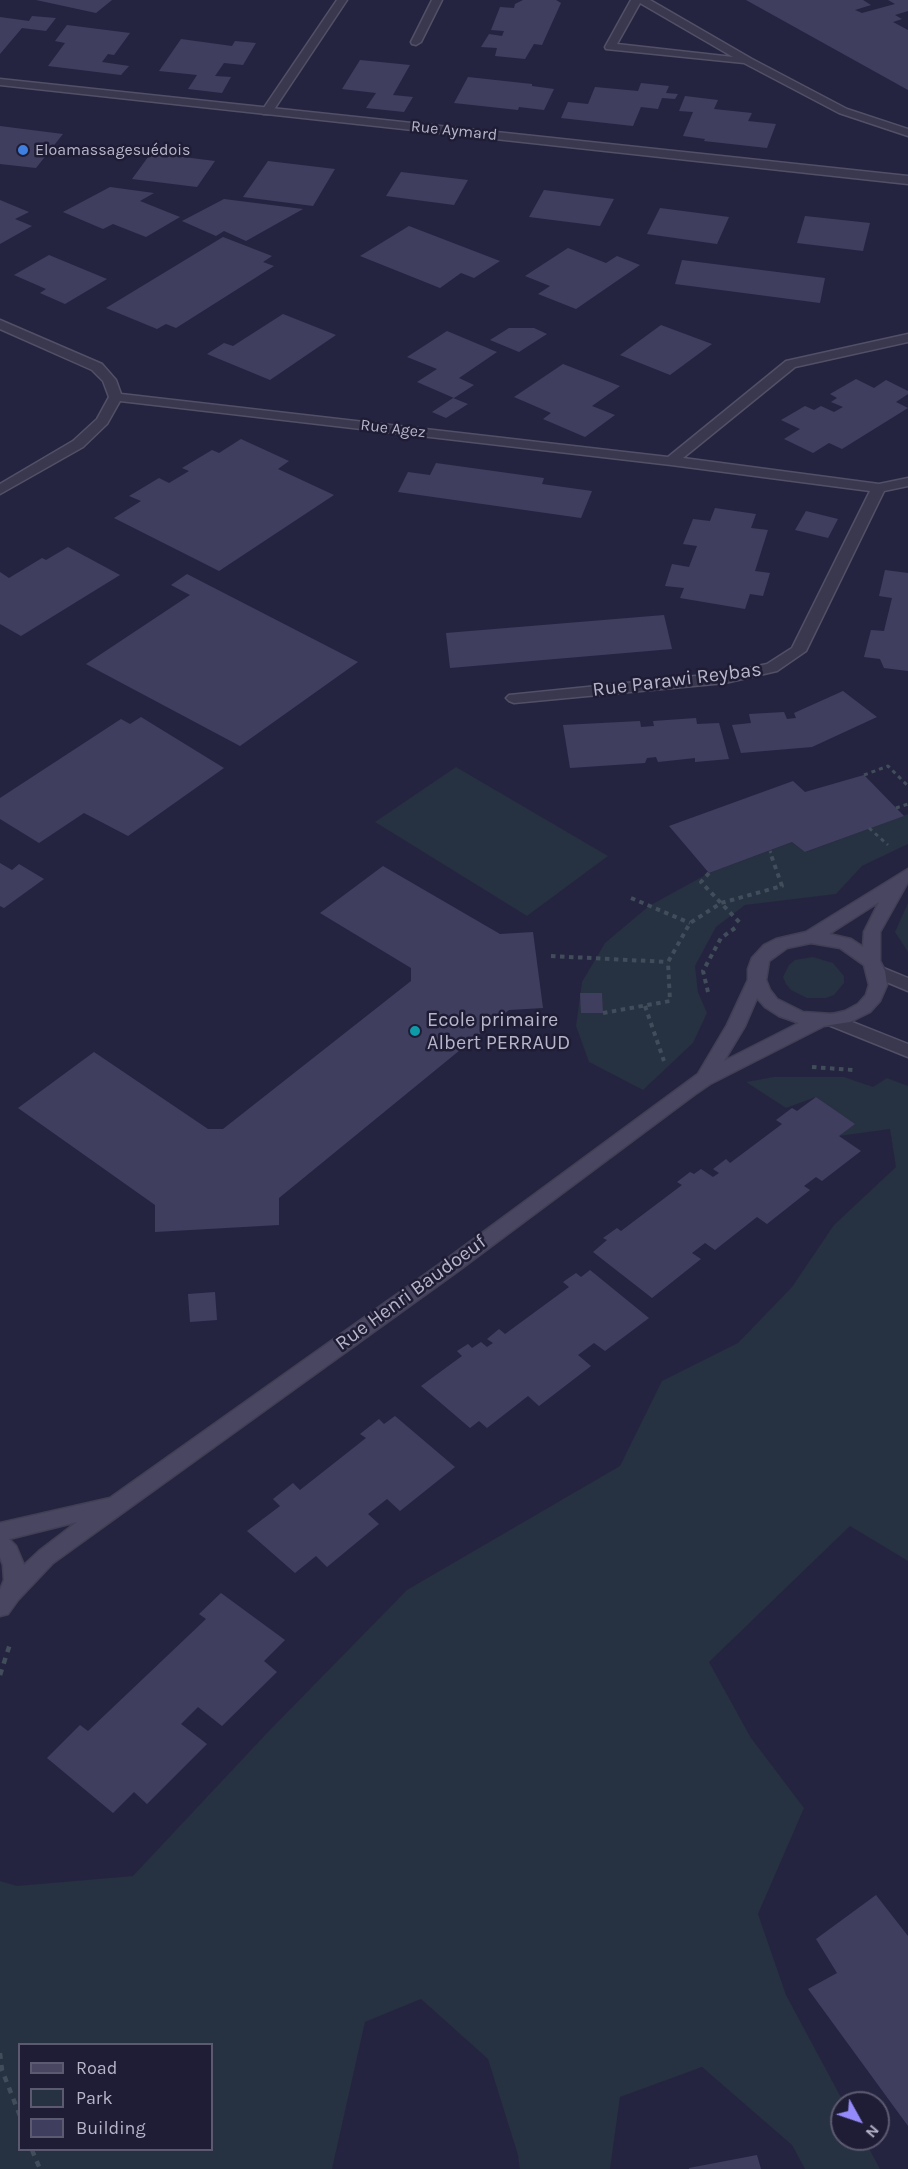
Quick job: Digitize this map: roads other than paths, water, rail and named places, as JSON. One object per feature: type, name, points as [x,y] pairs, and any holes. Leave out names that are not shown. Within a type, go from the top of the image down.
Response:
[{"type":"street","points":[[267,112],[342,0]]},
{"type":"street","points":[[416,42],[437,0]]},
{"type":"street","points":[[636,0],[610,47],[748,62]]},
{"type":"street","points":[[642,0],[748,62],[843,111],[908,134]]},
{"type":"street","name":"Rue Aymard","points":[[0,82],[908,180]]},
{"type":"street","points":[[0,324],[97,367],[109,380],[116,397],[102,421],[78,444],[0,490]]},
{"type":"street","points":[[670,461],[791,364],[908,338]]},
{"type":"street","name":"Rue Agez","points":[[116,397],[670,461],[879,488],[908,482]]},
{"type":"street","name":"Rue Parawi Reybas","points":[[514,698],[725,678],[772,668],[798,651],[879,488]]},
{"type":"street","points":[[811,937],[833,925],[903,877]]},
{"type":"street","points":[[826,1020],[849,1016],[864,1008],[874,997],[878,985],[873,966],[872,932],[903,877]]},
{"type":"street","points":[[908,985],[873,966],[845,943],[811,937],[796,938],[770,949],[761,958],[757,969],[757,980],[762,992],[771,1003],[785,1012],[826,1020],[908,1051]]},
{"type":"street","name":"Rue Henri Baudoeuf","points":[[704,1079],[736,1026],[757,980]]},
{"type":"street","name":"Rue Henri Baudoeuf","points":[[3,1604],[46,1557],[704,1079],[826,1020]]},
{"type":"street","name":"Rue Henri Baudoeuf","points":[[0,1532],[116,1505]]},
{"type":"street","points":[[0,1544],[9,1552],[14,1565],[15,1580],[3,1604]]},
{"type":"place","name":"Eloamassagesuédois","points":[[23,150]]},
{"type":"place","name":"Ecole primaire Albert PERRAUD","points":[[415,1031]]}]
